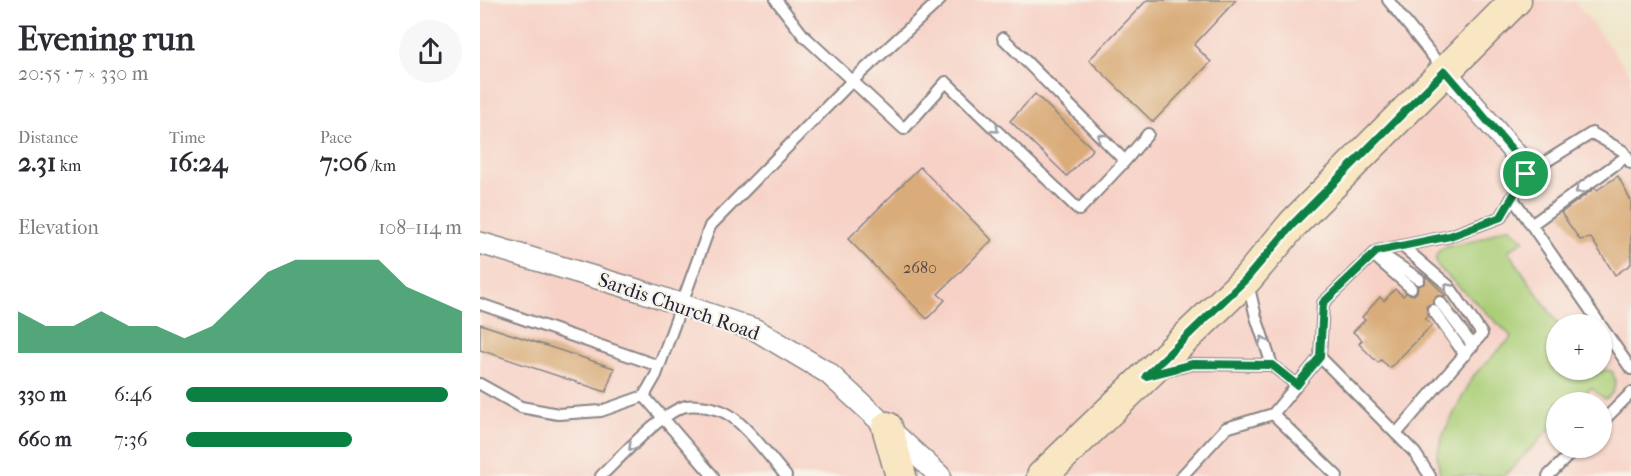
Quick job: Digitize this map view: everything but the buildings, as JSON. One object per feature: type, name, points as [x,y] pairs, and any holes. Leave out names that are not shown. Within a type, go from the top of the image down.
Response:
[{"type":"main road","points":[[1042,476],[1246,279],[1293,224],[1516,0]]},
{"type":"main road","points":[[887,427],[901,476]]},
{"type":"main road","points":[[1070,476],[1075,444]]},
{"type":"street","points":[[1445,71],[1530,171]]},
{"type":"street","name":"Sardis Church Road","points":[[480,243],[681,304],[756,330],[828,373],[940,476]]},
{"type":"lane","points":[[776,0],[803,35],[904,129],[946,82],[1079,210],[1148,134]]},
{"type":"lane","points":[[480,384],[521,407],[558,414],[601,411],[644,396],[659,366],[710,226],[852,81],[940,0]]},
{"type":"lane","points":[[1388,0],[1445,71]]},
{"type":"lane","points":[[1002,38],[1125,161]]},
{"type":"lane","points":[[1182,476],[1226,428],[1273,414],[1320,357],[1323,303],[1375,253],[1450,236],[1501,217],[1526,174],[1592,133],[1623,152],[1629,159],[1531,225]]},
{"type":"lane","points":[[1512,196],[1593,314]]},
{"type":"lane","points":[[1396,434],[1482,334],[1449,286],[1402,246]]},
{"type":"lane","points":[[1375,253],[1419,279]]},
{"type":"lane","points":[[1375,253],[1411,288]]},
{"type":"lane","points":[[1246,279],[1272,365],[1297,385]]},
{"type":"lane","points":[[480,304],[659,366]]},
{"type":"lane","points":[[1465,355],[1436,306],[1473,346]]},
{"type":"lane","points":[[1612,342],[1631,369]]},
{"type":"lane","points":[[1320,357],[1415,453],[1430,476]]},
{"type":"lane","points":[[1146,376],[1193,364],[1272,365]]},
{"type":"lane","points":[[1612,412],[1631,393]]},
{"type":"lane","points":[[644,396],[713,476]]},
{"type":"lane","points":[[601,476],[663,418],[686,406],[704,406],[727,414],[745,429],[786,476]]},
{"type":"lane","points":[[1273,414],[1337,476]]},
{"type":"lane","points":[[1548,476],[1566,458]]},
{"type":"shaded area","points":[[480,0],[1574,0],[1631,75],[1631,476],[480,476]]},
{"type":"green space","points":[[1509,227],[1524,240],[1508,251],[1551,314],[1546,314],[1546,380],[1612,380],[1612,371],[1615,379],[1614,386],[1612,392],[1596,392],[1591,388],[1587,392],[1546,392],[1546,433],[1504,476],[1440,476],[1437,455],[1443,434],[1474,375],[1512,337],[1438,267],[1436,256],[1444,248],[1478,240]]},
{"type":"route","points":[[1445,71],[1530,171],[1526,174],[1501,217],[1450,236],[1377,251],[1323,303],[1320,357],[1297,385],[1272,365],[1193,364],[1146,376],[1246,279],[1293,224],[1445,71]]}]
